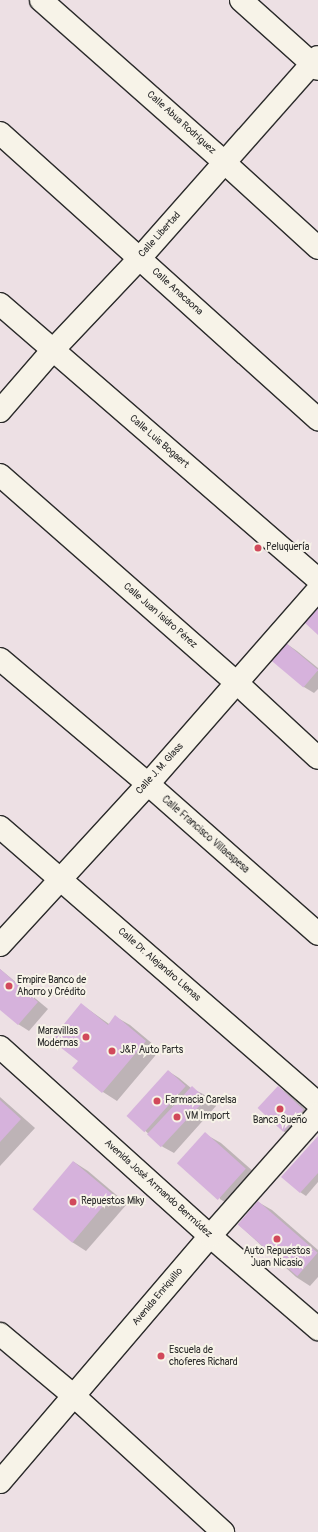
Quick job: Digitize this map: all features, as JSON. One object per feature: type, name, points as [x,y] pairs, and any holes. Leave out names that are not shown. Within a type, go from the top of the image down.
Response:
[{"type":"street","name":"Calle Abua Rodríguez","points":[[41,0],[225,163],[318,248]]},
{"type":"street","points":[[241,0],[316,63]]},
{"type":"street","name":"Calle Libertad","points":[[0,411],[52,351],[140,258],[316,63]]},
{"type":"street","name":"Calle Anacaona","points":[[0,133],[318,419]]},
{"type":"street","name":"Calle Luis Bogaert","points":[[0,304],[52,351],[318,579]]},
{"type":"street","name":"Calle Juan Isidro Pérez","points":[[0,475],[236,683],[318,758]]},
{"type":"street","name":"Calle J. M. Glass","points":[[0,945],[148,784],[318,590]]},
{"type":"street","name":"Calle Francisco Villaespesa","points":[[0,659],[148,784],[318,934]]},
{"type":"street","name":"Calle Dr. Alejandro Llenas","points":[[0,827],[318,1103]]},
{"type":"street","name":"Avenida José Armando Bermúdez","points":[[0,1047],[210,1236],[318,1329]]},
{"type":"street","name":"Avenida Enriquillo","points":[[0,1482],[210,1236],[318,1114]]},
{"type":"street","points":[[0,1334],[74,1396],[223,1532]]},
{"type":"building","points":[[318,606],[318,635],[304,622]]},
{"type":"building","points":[[286,643],[318,670],[303,688],[271,661]]},
{"type":"building","name":"Empire Banco de Ahorro y Crédito","points":[[0,969],[38,1002],[18,1025],[0,1010]]},
{"type":"building","name":"J&P Auto Parts","points":[[81,1003],[108,1025],[115,1015],[146,1041],[102,1093],[72,1068],[78,1061],[51,1040]]},
{"type":"building","name":"Farmacia Carelsa","points":[[168,1070],[186,1086],[144,1132],[127,1116]]},
{"type":"building","name":"VM Import","points":[[192,1086],[206,1099],[161,1147],[147,1134]]},
{"type":"building","name":"Banca Sueño","points":[[278,1086],[304,1110],[283,1132],[258,1108]]},
{"type":"building","points":[[0,1100],[21,1119],[0,1142]]},
{"type":"building","points":[[205,1132],[246,1169],[218,1200],[177,1163]]},
{"type":"building","points":[[318,1136],[318,1173],[300,1193],[281,1177]]},
{"type":"building","name":"Repuestos Miky","points":[[73,1161],[113,1194],[72,1243],[33,1209]]},
{"type":"building","name":"Auto Repuestos Juan Nicasio","points":[[258,1201],[318,1253],[297,1276],[238,1224]]},
{"type":"place","name":"Peluquería","points":[[258,548]]},
{"type":"place","name":"Empire Banco de Ahorro y Crédito","points":[[9,986]]},
{"type":"place","name":"Maravillas Modernas","points":[[86,1037]]},
{"type":"place","name":"J&P Auto Parts","points":[[112,1051]]},
{"type":"place","name":"Farmacia Carelsa","points":[[157,1101]]},
{"type":"place","name":"Banca Sueño","points":[[280,1109]]},
{"type":"place","name":"VM Import","points":[[177,1117]]},
{"type":"place","name":"Repuestos Miky","points":[[73,1202]]},
{"type":"place","name":"Auto Repuestos Juan Nicasio","points":[[277,1239]]},
{"type":"place","name":"Escuela de choferes Richard","points":[[161,1356]]}]
